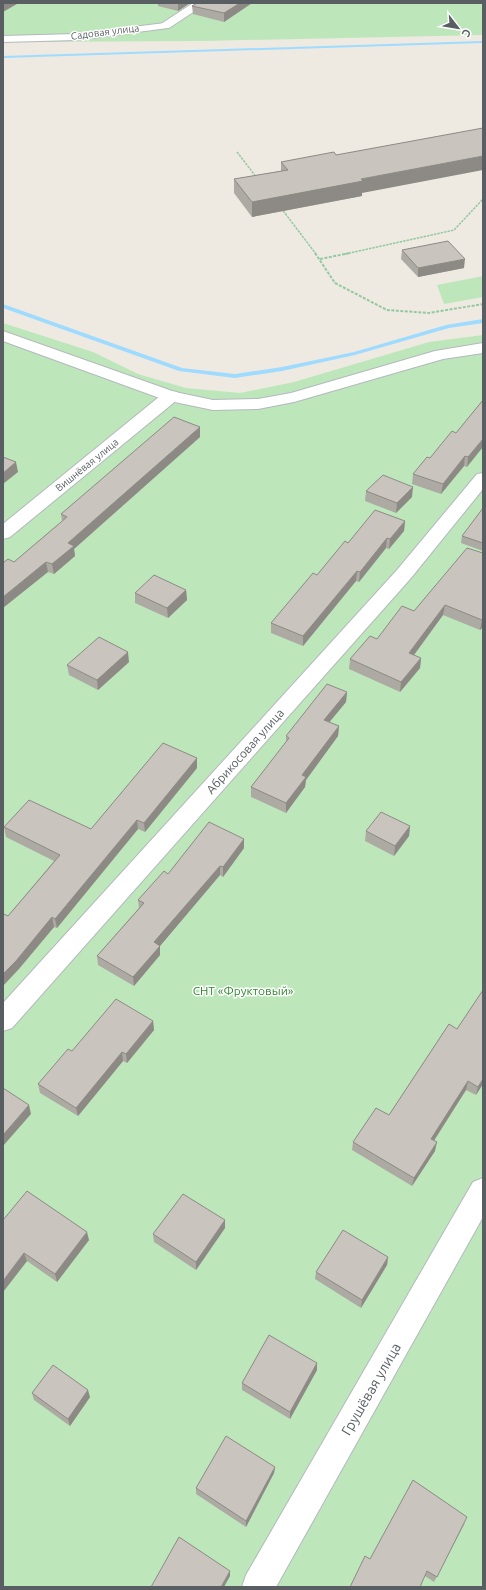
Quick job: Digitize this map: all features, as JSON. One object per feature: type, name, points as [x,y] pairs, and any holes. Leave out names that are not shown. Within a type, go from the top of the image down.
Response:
[{"type":"street","name":"Садовая улица","points":[[165,26],[201,3]]},
{"type":"street","points":[[3,336],[171,396],[213,404],[258,404],[294,397],[441,354],[483,348]]},
{"type":"street","name":"Вишнёвая улица","points":[[3,533],[171,396]]},
{"type":"street","name":"Абрикосовая улица","points":[[3,1020],[404,574],[483,478]]},
{"type":"street","name":"Грушёвая улица","points":[[258,1587],[483,1192]]},
{"type":"lane","name":"Садовая улица","points":[[3,38],[41,39],[86,36],[130,28],[165,26]]},
{"type":"path","points":[[237,152],[262,183]]},
{"type":"path","points":[[320,259],[410,241],[454,230],[470,211],[483,199]]},
{"type":"path","points":[[276,202],[320,259],[335,283],[387,310],[429,313],[483,304]]},
{"type":"green space","points":[[3,3],[483,3],[483,35],[203,41],[3,42]]},
{"type":"green space","points":[[483,276],[483,297],[444,304],[437,285]]},
{"type":"green space","name":"СНТ «Фруктовый»","points":[[3,323],[93,352],[138,374],[186,388],[240,393],[294,382],[429,342],[483,335],[483,1587],[3,1587]]},
{"type":"building","points":[[197,3],[240,3],[224,13],[192,6]]},
{"type":"building","points":[[483,128],[483,156],[361,179],[363,181],[252,202],[234,179],[288,170],[281,162],[334,152],[336,155]]},
{"type":"building","points":[[448,241],[465,259],[418,268],[402,250]]},
{"type":"building","points":[[483,400],[483,439],[468,457],[465,456],[443,484],[413,474],[427,457],[430,458],[452,431],[456,433]]},
{"type":"building","points":[[174,417],[200,427],[68,543],[74,546],[52,564],[46,562],[3,597],[3,563],[8,559],[14,562],[67,517],[61,514]]},
{"type":"building","points":[[3,457],[16,462],[3,473]]},
{"type":"building","points":[[383,475],[413,487],[397,503],[366,491]]},
{"type":"building","points":[[483,508],[483,543],[462,536]]},
{"type":"building","points":[[375,510],[405,521],[390,539],[387,538],[360,572],[357,571],[303,636],[271,623],[313,573],[317,575],[345,541],[348,543]]},
{"type":"building","points":[[467,548],[483,553],[482,620],[445,605],[409,653],[421,658],[401,682],[350,659],[370,636],[377,639],[402,606],[414,611]]},
{"type":"building","points":[[154,575],[186,590],[167,608],[135,593]]},
{"type":"building","points":[[99,637],[128,652],[97,680],[67,665]]},
{"type":"building","points":[[327,684],[347,692],[324,720],[339,726],[302,775],[306,777],[286,803],[251,787],[289,738],[286,736]]},
{"type":"building","points":[[163,743],[197,758],[144,823],[137,820],[55,919],[52,917],[16,961],[3,974],[3,915],[8,916],[60,855],[4,827],[29,800],[91,829]]},
{"type":"building","points":[[381,812],[410,826],[395,846],[366,831]]},
{"type":"building","points":[[209,822],[244,839],[223,867],[220,866],[154,942],[160,946],[133,977],[97,956],[144,903],[138,900],[164,871],[168,874]]},
{"type":"building","points":[[483,990],[483,1079],[478,1087],[468,1081],[431,1139],[437,1142],[414,1178],[353,1142],[376,1108],[389,1115],[449,1024],[457,1029]]},
{"type":"building","points":[[116,999],[153,1021],[126,1054],[122,1052],[76,1108],[38,1084],[68,1049],[72,1051]]},
{"type":"building","points":[[3,1088],[29,1105],[3,1135]]},
{"type":"building","points":[[27,1191],[87,1232],[55,1274],[24,1253],[3,1281],[3,1220]]},
{"type":"building","points":[[183,1194],[225,1220],[196,1262],[153,1234]]},
{"type":"building","points":[[343,1230],[388,1257],[362,1300],[316,1272]]},
{"type":"building","points":[[269,1335],[317,1363],[290,1412],[242,1383]]},
{"type":"building","points":[[53,1365],[88,1390],[68,1419],[32,1393]]},
{"type":"building","points":[[226,1436],[275,1467],[246,1521],[196,1488]]},
{"type":"building","points":[[413,1480],[467,1517],[437,1577],[427,1571],[420,1587],[350,1587],[365,1556],[370,1559]]},
{"type":"building","points":[[179,1537],[230,1571],[221,1587],[151,1587]]},
{"type":"waterway","points":[[3,57],[483,42]]},
{"type":"waterway","points":[[3,306],[181,370],[235,376],[282,369],[355,353],[448,326],[483,321]]}]
